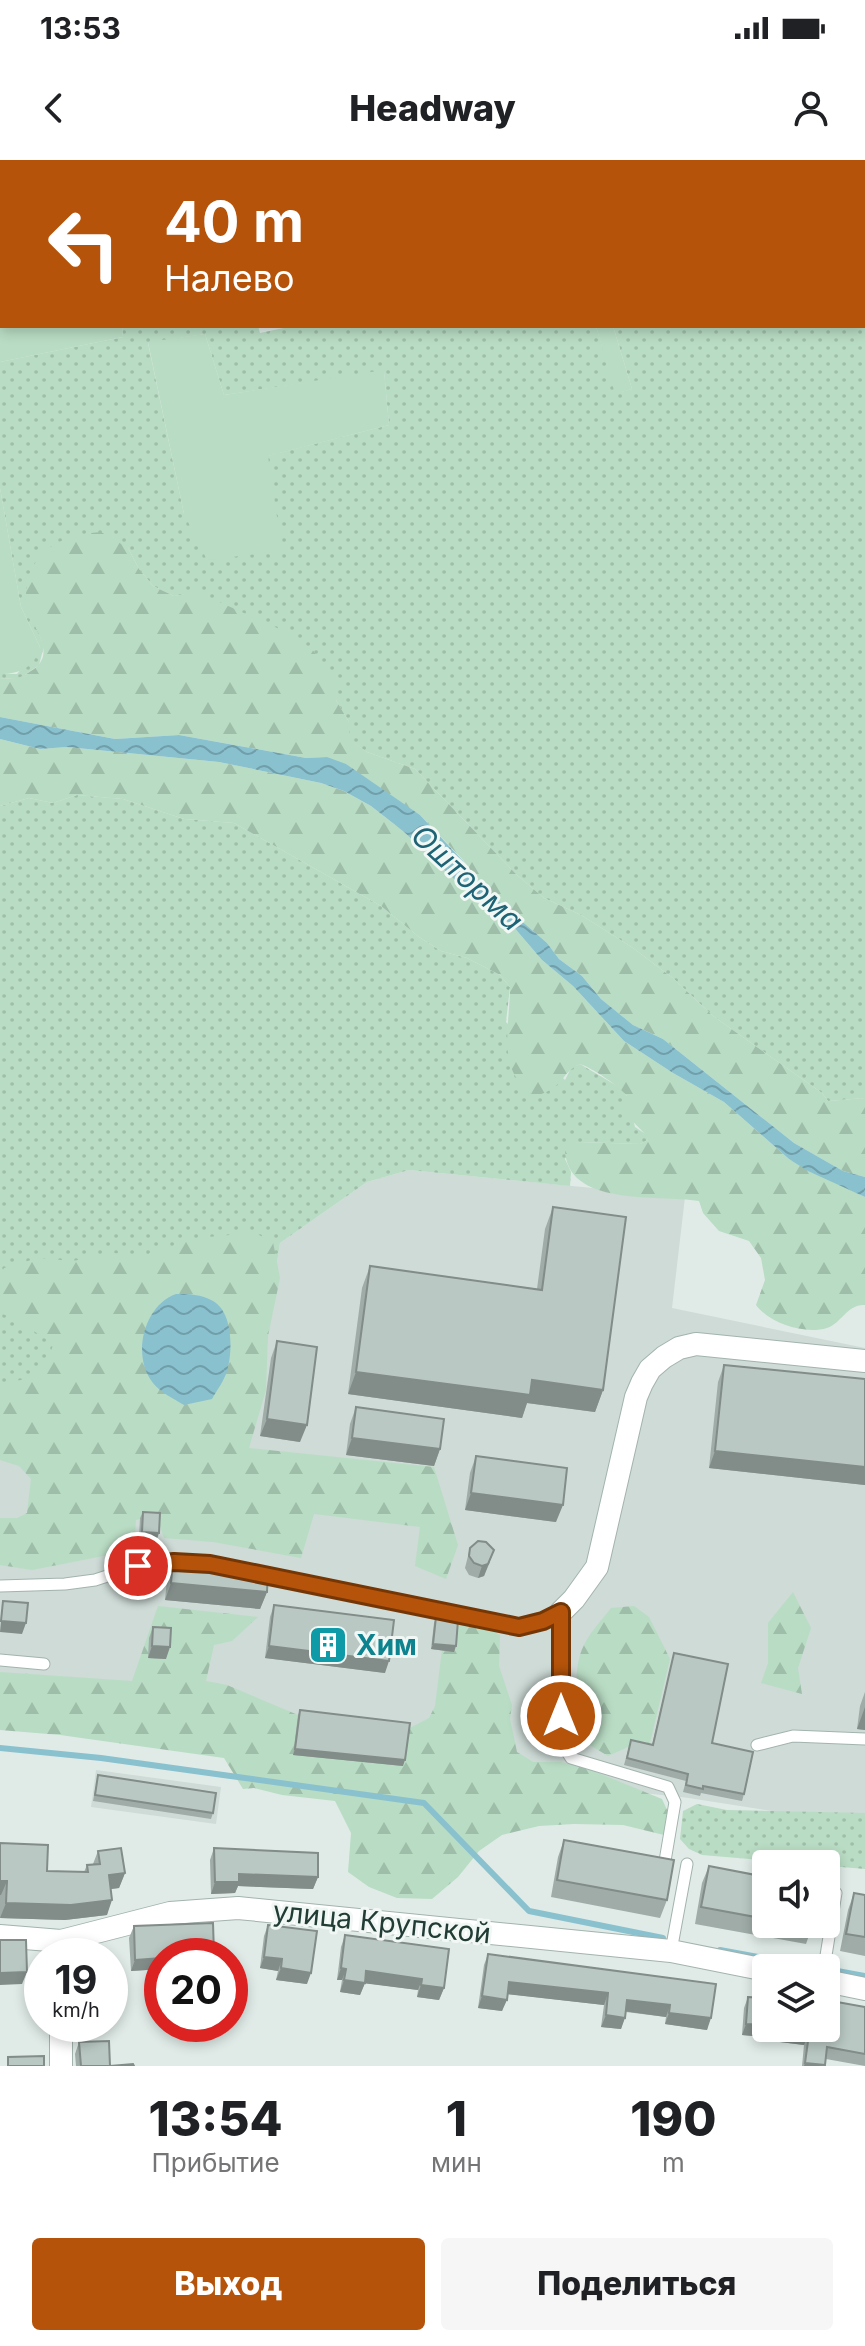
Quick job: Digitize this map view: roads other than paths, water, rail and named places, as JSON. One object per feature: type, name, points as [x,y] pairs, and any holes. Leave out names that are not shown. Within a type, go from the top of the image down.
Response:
[{"type":"street","points":[[561,1612],[597,1567],[636,1397],[650,1369],[679,1348],[696,1344],[865,1361]]},
{"type":"street","name":"улица Крупской","points":[[92,1938],[170,1913],[238,1908],[671,1951],[752,1967]]},
{"type":"street","name":"улица Крупской","points":[[0,1936],[24,1941]]},
{"type":"street","points":[[840,1984],[865,1989]]},
{"type":"street","points":[[61,2042],[61,2066]]},
{"type":"lane","points":[[0,1586],[95,1580],[138,1566],[174,1562],[210,1564],[519,1627],[543,1621],[561,1612],[561,1742],[571,1758],[668,1787],[675,1802],[665,1861]]},
{"type":"lane","points":[[0,1660],[44,1664]]},
{"type":"lane","points":[[757,1745],[793,1736],[865,1739]]},
{"type":"lane","points":[[671,1951],[687,1864]]},
{"type":"water","name":"Ошторма","points":[[0,717],[115,739],[179,735],[306,758],[327,757],[346,764],[420,815],[463,861],[481,886],[547,943],[559,959],[582,976],[601,999],[633,1025],[663,1039],[794,1143],[843,1171],[865,1177],[865,1197],[789,1159],[724,1102],[624,1041],[573,986],[542,960],[512,925],[472,896],[403,831],[371,806],[344,791],[321,783],[219,762],[67,747],[40,749],[0,739]]},
{"type":"water","points":[[176,1294],[199,1296],[220,1306],[230,1333],[227,1371],[212,1399],[184,1405],[153,1383],[146,1372],[142,1346],[144,1332],[156,1309]]},
{"type":"waterway","points":[[0,1748],[101,1758],[424,1803],[529,1911],[663,1938]]},
{"type":"waterway","points":[[720,1950],[752,1956]]},
{"type":"waterway","points":[[840,1971],[865,1976]]},
{"type":"place","name":"Хим","points":[[328,1645]]}]
